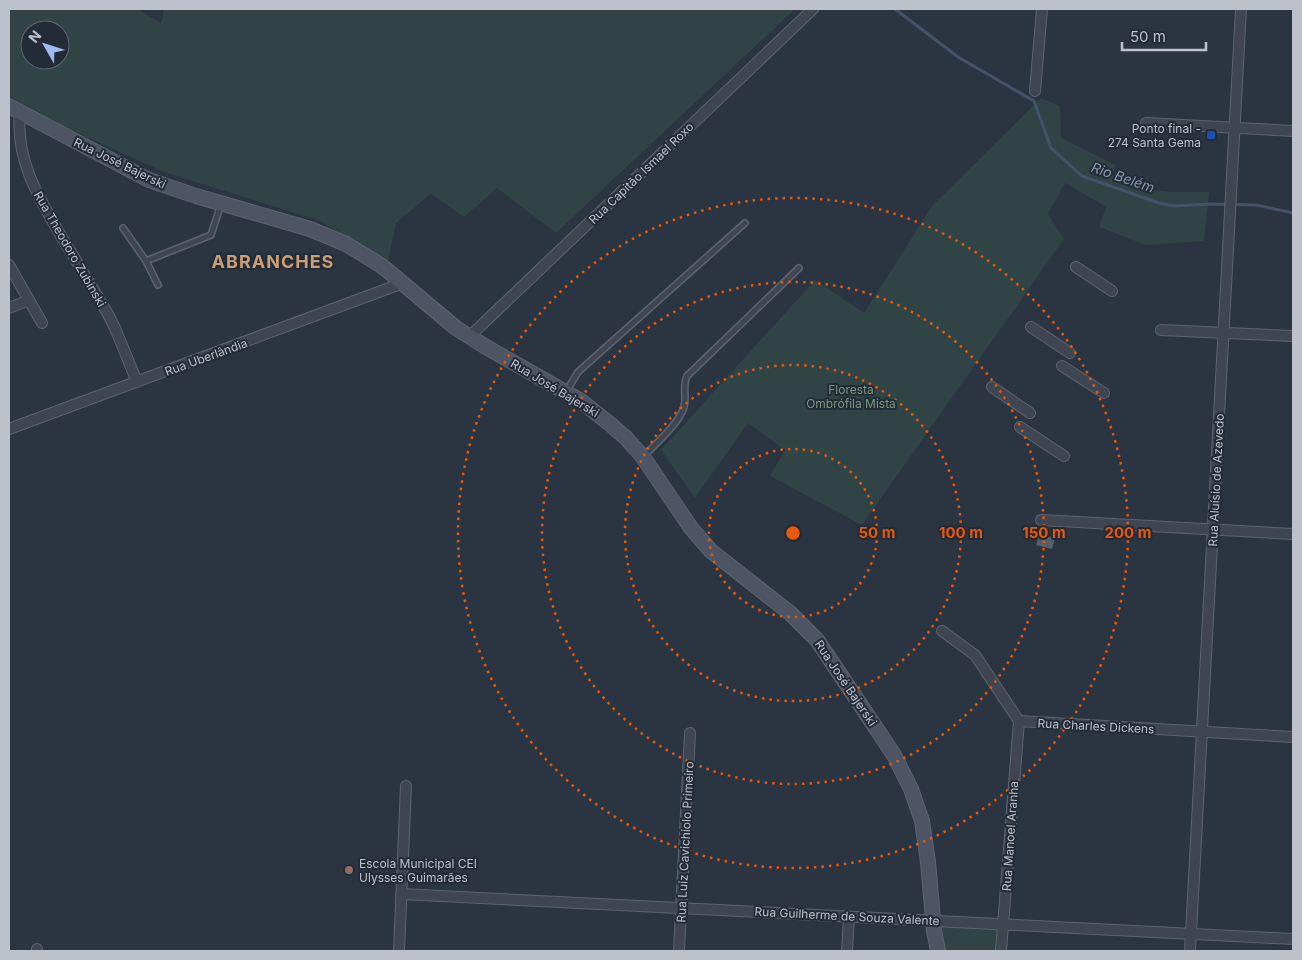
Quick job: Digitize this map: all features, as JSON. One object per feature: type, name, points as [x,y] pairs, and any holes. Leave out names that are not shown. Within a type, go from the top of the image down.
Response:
[{"type":"main road","name":"Rua José Bajerski","points":[[14,109],[149,180],[221,204],[330,236],[366,256],[403,283],[443,318],[469,336],[598,413],[626,438],[643,457],[700,540],[723,562],[790,613],[817,640],[894,755],[911,789],[922,821],[938,951]]},
{"type":"street","name":"Rua Capitão Ismael Roxo","points":[[469,336],[813,9]]},
{"type":"street","points":[[1035,91],[1042,9]]},
{"type":"street","name":"Rua Aluísio de Azevedo","points":[[1190,951],[1241,9]]},
{"type":"street","name":"Rua Theodoro Zubinski","points":[[14,109],[24,164],[32,184],[112,321],[137,382]]},
{"type":"street","points":[[1146,123],[1293,131]]},
{"type":"street","points":[[9,264],[42,323]]},
{"type":"street","points":[[1076,267],[1112,291]]},
{"type":"street","name":"Rua Uberlândia","points":[[9,429],[403,283]]},
{"type":"street","points":[[9,308],[29,300]]},
{"type":"street","points":[[1031,327],[1070,353]]},
{"type":"street","points":[[1161,330],[1293,336]]},
{"type":"street","points":[[1062,366],[1104,393]]},
{"type":"street","points":[[992,386],[1030,413]]},
{"type":"street","points":[[1020,427],[1064,456]]},
{"type":"street","points":[[1041,520],[1293,534]]},
{"type":"street","points":[[942,631],[975,655],[981,662],[1019,722]]},
{"type":"street","name":"Rua Charles Dickens","points":[[1019,722],[1293,737]]},
{"type":"street","name":"Rua Manoel Aranha","points":[[1001,951],[1019,722]]},
{"type":"street","name":"Rua Luiz Cavichiolo Primeiro","points":[[679,951],[690,733]]},
{"type":"street","points":[[399,951],[406,786]]},
{"type":"street","name":"Rua Guilherme de Souza Valente","points":[[401,894],[1293,938]]},
{"type":"street","points":[[847,951],[849,916]]},
{"type":"lane","points":[[146,261],[211,235],[221,204]]},
{"type":"lane","points":[[565,392],[578,372],[745,223]]},
{"type":"lane","points":[[122,228],[146,261],[158,286]]},
{"type":"lane","points":[[643,457],[670,428],[683,410],[685,403],[684,387],[687,376],[799,268]]},
{"type":"green space","points":[[9,9],[137,9],[161,23],[163,9],[795,9],[556,233],[497,188],[464,217],[431,194],[396,223],[388,262],[320,221],[164,172],[69,129],[9,96]]},
{"type":"green space","name":"Floresta Ombrófila Mista","points":[[1041,98],[1060,106],[1061,138],[1115,165],[1113,176],[1144,189],[1173,192],[1209,192],[1204,241],[1146,245],[1099,227],[1106,207],[1065,183],[1048,214],[1064,239],[862,525],[770,476],[785,450],[748,423],[695,498],[661,450],[815,280],[864,313],[932,206]]},
{"type":"green space","points":[[938,925],[997,929],[996,951],[943,951]]},
{"type":"building","points":[[1040,534],[1055,538],[1052,549],[1036,545]]},
{"type":"waterway","name":"Rio Belém","points":[[895,9],[958,57],[1034,101],[1051,148],[1082,176],[1159,203],[1174,206],[1211,204],[1256,205],[1293,213]]},
{"type":"place","name":"Ponto final - 274 Santa Gema","points":[[1211,135]]},
{"type":"place","name":"Escola Municipal CEI Ulysses Guimarães","points":[[349,870]]},
{"type":"district","name":"ABRANCHES","points":[[273,261]]}]
